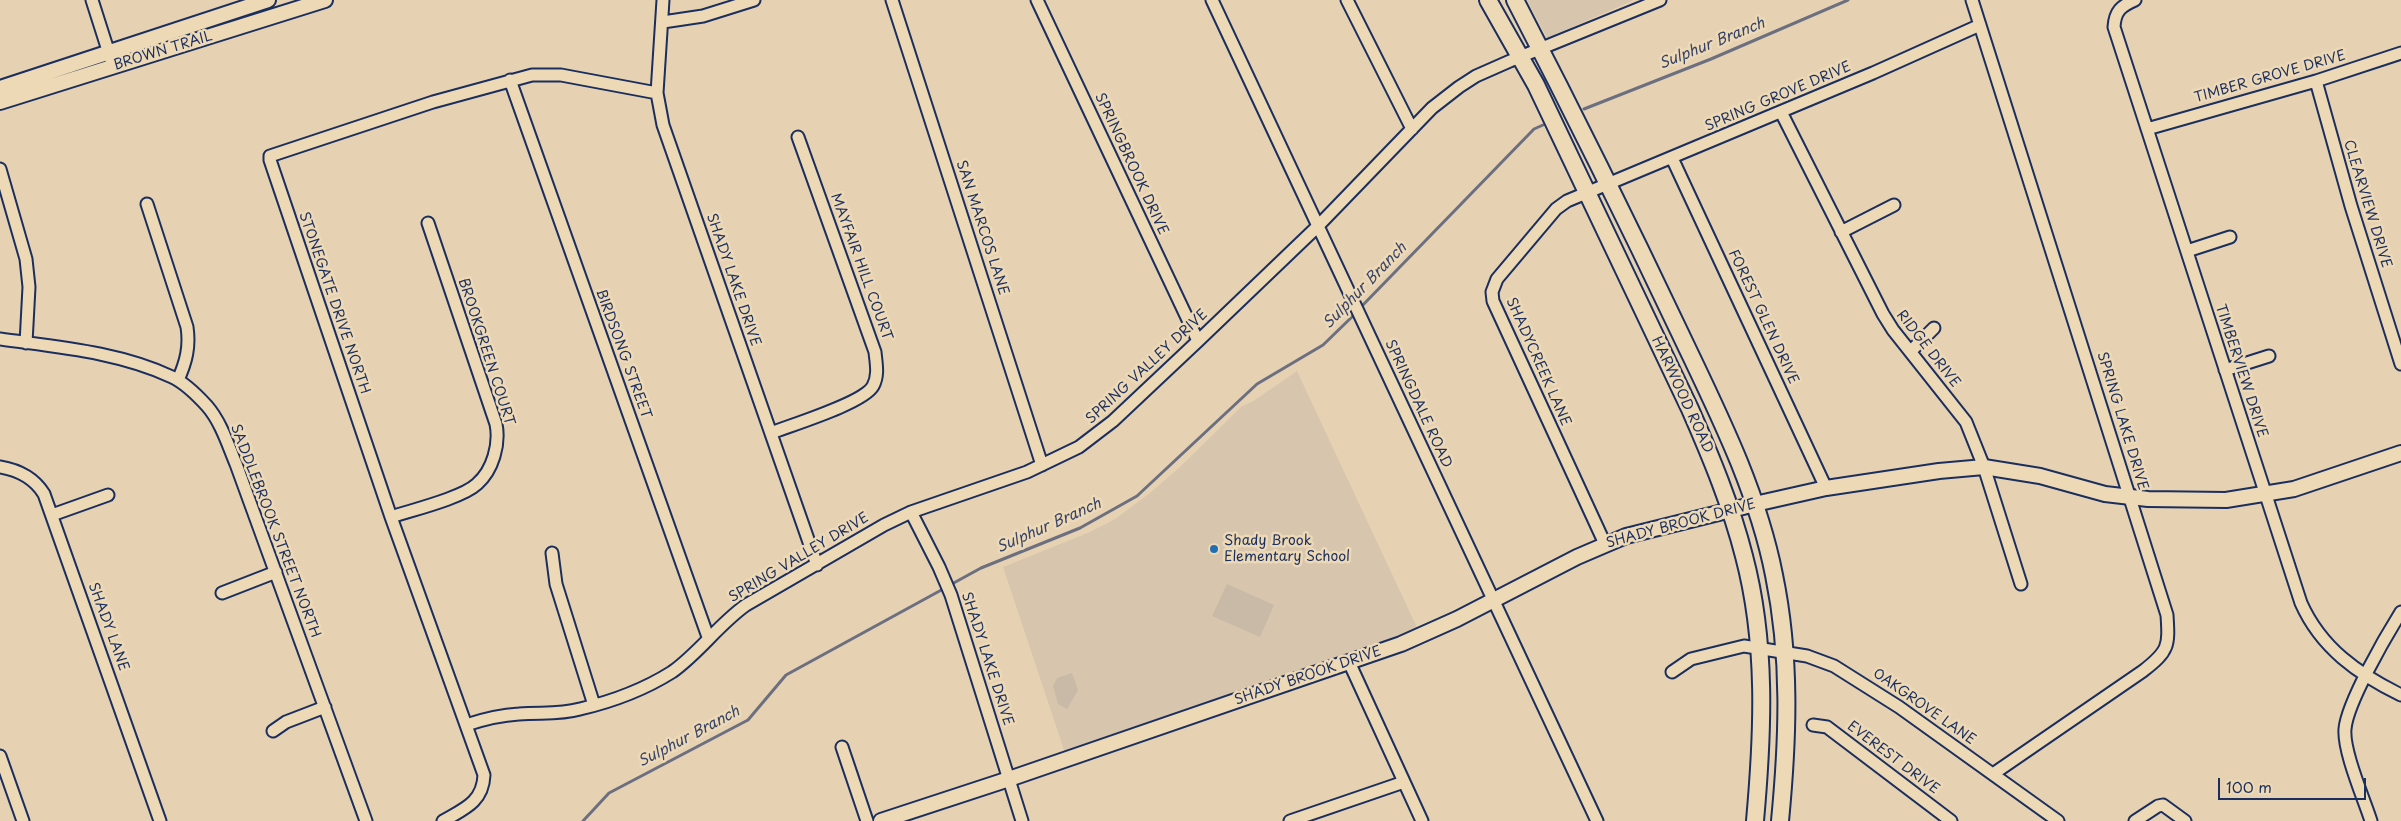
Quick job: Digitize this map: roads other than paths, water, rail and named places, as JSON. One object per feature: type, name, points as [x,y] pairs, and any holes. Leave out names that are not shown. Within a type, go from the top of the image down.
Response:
[{"type":"main road","name":"HARWOOD ROAD","points":[[1488,0],[1536,85],[1690,409],[1710,454],[1730,510],[1744,556],[1760,649],[1762,723],[1755,821]]},
{"type":"main road","name":"HARWOOD ROAD","points":[[1515,0],[1610,184],[1730,439],[1755,504],[1774,575],[1785,652],[1787,723],[1780,821]]},
{"type":"street","points":[[92,0],[113,66]]},
{"type":"street","name":"BROWN TRAIL","points":[[0,88],[268,0]]},
{"type":"street","name":"BROWN TRAIL","points":[[0,102],[325,0]]},
{"type":"street","name":"SHADY LAKE DRIVE","points":[[663,0],[657,93],[663,125],[817,565]]},
{"type":"street","points":[[663,22],[703,16],[754,0]]},
{"type":"street","name":"SAN MARCOS LANE","points":[[892,0],[1042,465]]},
{"type":"street","name":"SPRINGBROOK DRIVE","points":[[1037,0],[1198,341]]},
{"type":"street","name":"SPRINGDALE ROAD","points":[[1212,0],[1597,821]]},
{"type":"street","points":[[1347,0],[1412,129]]},
{"type":"street","name":"SPRING VALLEY DRIVE","points":[[466,725],[490,718],[520,714],[559,714],[594,705],[649,684],[672,671],[728,618],[884,525],[911,512],[1028,472],[1078,447],[1097,434],[1198,341],[1318,226],[1432,108],[1459,87],[1476,76],[1660,0]]},
{"type":"street","name":"SPRING LAKE DRIVE","points":[[1972,0],[2167,615],[2169,641],[2158,660],[2144,671],[1993,774]]},
{"type":"street","name":"TIMBERVIEW DRIVE","points":[[2135,0],[2119,8],[2115,15],[2114,27],[2306,615],[2328,646],[2366,676],[2401,695]]},
{"type":"street","name":"SPRING GROVE DRIVE","points":[[1586,192],[1610,184],[1781,112],[1980,25]]},
{"type":"street","name":"TIMBER GROVE DRIVE","points":[[2147,129],[2316,81],[2401,53]]},
{"type":"street","name":"STONEGATE DRIVE NORTH","points":[[443,821],[470,806],[477,799],[484,786],[484,775],[391,517],[270,156],[406,111],[532,75],[561,75],[657,93]]},
{"type":"street","name":"BIRDSONG STREET","points":[[510,80],[708,637]]},
{"type":"street","name":"CLEARVIEW DRIVE","points":[[2316,81],[2351,206],[2401,364]]},
{"type":"street","name":"RIDGE DRIVE","points":[[1781,112],[1883,314],[1966,422],[1984,467],[2021,584]]},
{"type":"street","name":"MAYFAIR HILL COURT","points":[[771,433],[862,397],[873,386],[877,372],[875,352],[798,137]]},
{"type":"street","name":"FOREST GLEN DRIVE","points":[[1672,158],[1826,488]]},
{"type":"street","points":[[0,169],[26,259],[29,287],[26,343]]},
{"type":"street","name":"SHADYCREEK LANE","points":[[1586,192],[1567,201],[1556,209],[1498,278],[1492,292],[1493,301],[1605,544]]},
{"type":"street","points":[[147,204],[188,327],[187,359],[178,380]]},
{"type":"street","points":[[1841,232],[1894,204]]},
{"type":"street","name":"BROOKGREEN COURT","points":[[391,517],[450,497],[477,484],[492,460],[497,445],[496,424],[428,223]]},
{"type":"street","points":[[2187,251],[2230,237]]},
{"type":"street","points":[[1911,351],[1934,328]]},
{"type":"street","name":"SADDLEBROOK STREET NORTH","points":[[0,339],[130,362],[178,380],[208,407],[232,456],[366,821]]},
{"type":"street","points":[[2225,370],[2268,356]]},
{"type":"street","name":"SHADY BROOK DRIVE","points":[[881,821],[1349,662],[1429,632],[1605,544],[1626,536],[1730,510],[1826,488],[1939,471],[1984,467],[2014,470],[2105,494],[2130,497],[2226,500],[2294,489],[2401,453]]},
{"type":"street","name":"SHADY LANE","points":[[0,467],[27,476],[39,486],[52,515],[160,821]]},
{"type":"street","points":[[52,515],[108,495]]},
{"type":"street","name":"SHADY LAKE DRIVE","points":[[911,512],[951,595],[1022,821]]},
{"type":"street","points":[[552,553],[556,584],[594,705]]},
{"type":"street","points":[[222,593],[276,572]]},
{"type":"street","points":[[2371,821],[2353,765],[2345,731],[2347,719],[2366,676],[2401,612]]},
{"type":"street","name":"OAKGROVE LANE","points":[[1672,672],[1691,658],[1744,646],[1807,656],[1850,675],[1899,707],[2058,821]]},
{"type":"street","points":[[1349,662],[1422,821]]},
{"type":"street","points":[[273,731],[286,722],[325,707]]},
{"type":"street","name":"EVEREST DRIVE","points":[[1813,725],[1827,727],[1951,821]]},
{"type":"street","points":[[842,747],[867,821]]},
{"type":"street","points":[[0,756],[23,821]]},
{"type":"street","points":[[1290,821],[1404,782]]},
{"type":"street","points":[[2135,821],[2158,806],[2163,805],[2185,821]]},
{"type":"waterway","name":"Sulphur Branch","points":[[1584,109],[1711,59],[1848,0]]},
{"type":"waterway","name":"Sulphur Branch","points":[[1360,308],[1534,129],[1543,125]]},
{"type":"waterway","name":"Sulphur Branch","points":[[950,585],[981,568],[1080,528],[1137,496],[1257,384],[1323,345],[1356,313]]},
{"type":"waterway","name":"Sulphur Branch","points":[[583,821],[609,793],[748,720],[786,675],[945,588]]},
{"type":"place","name":"Shady Brook Elementary School","points":[[1214,549]]}]
